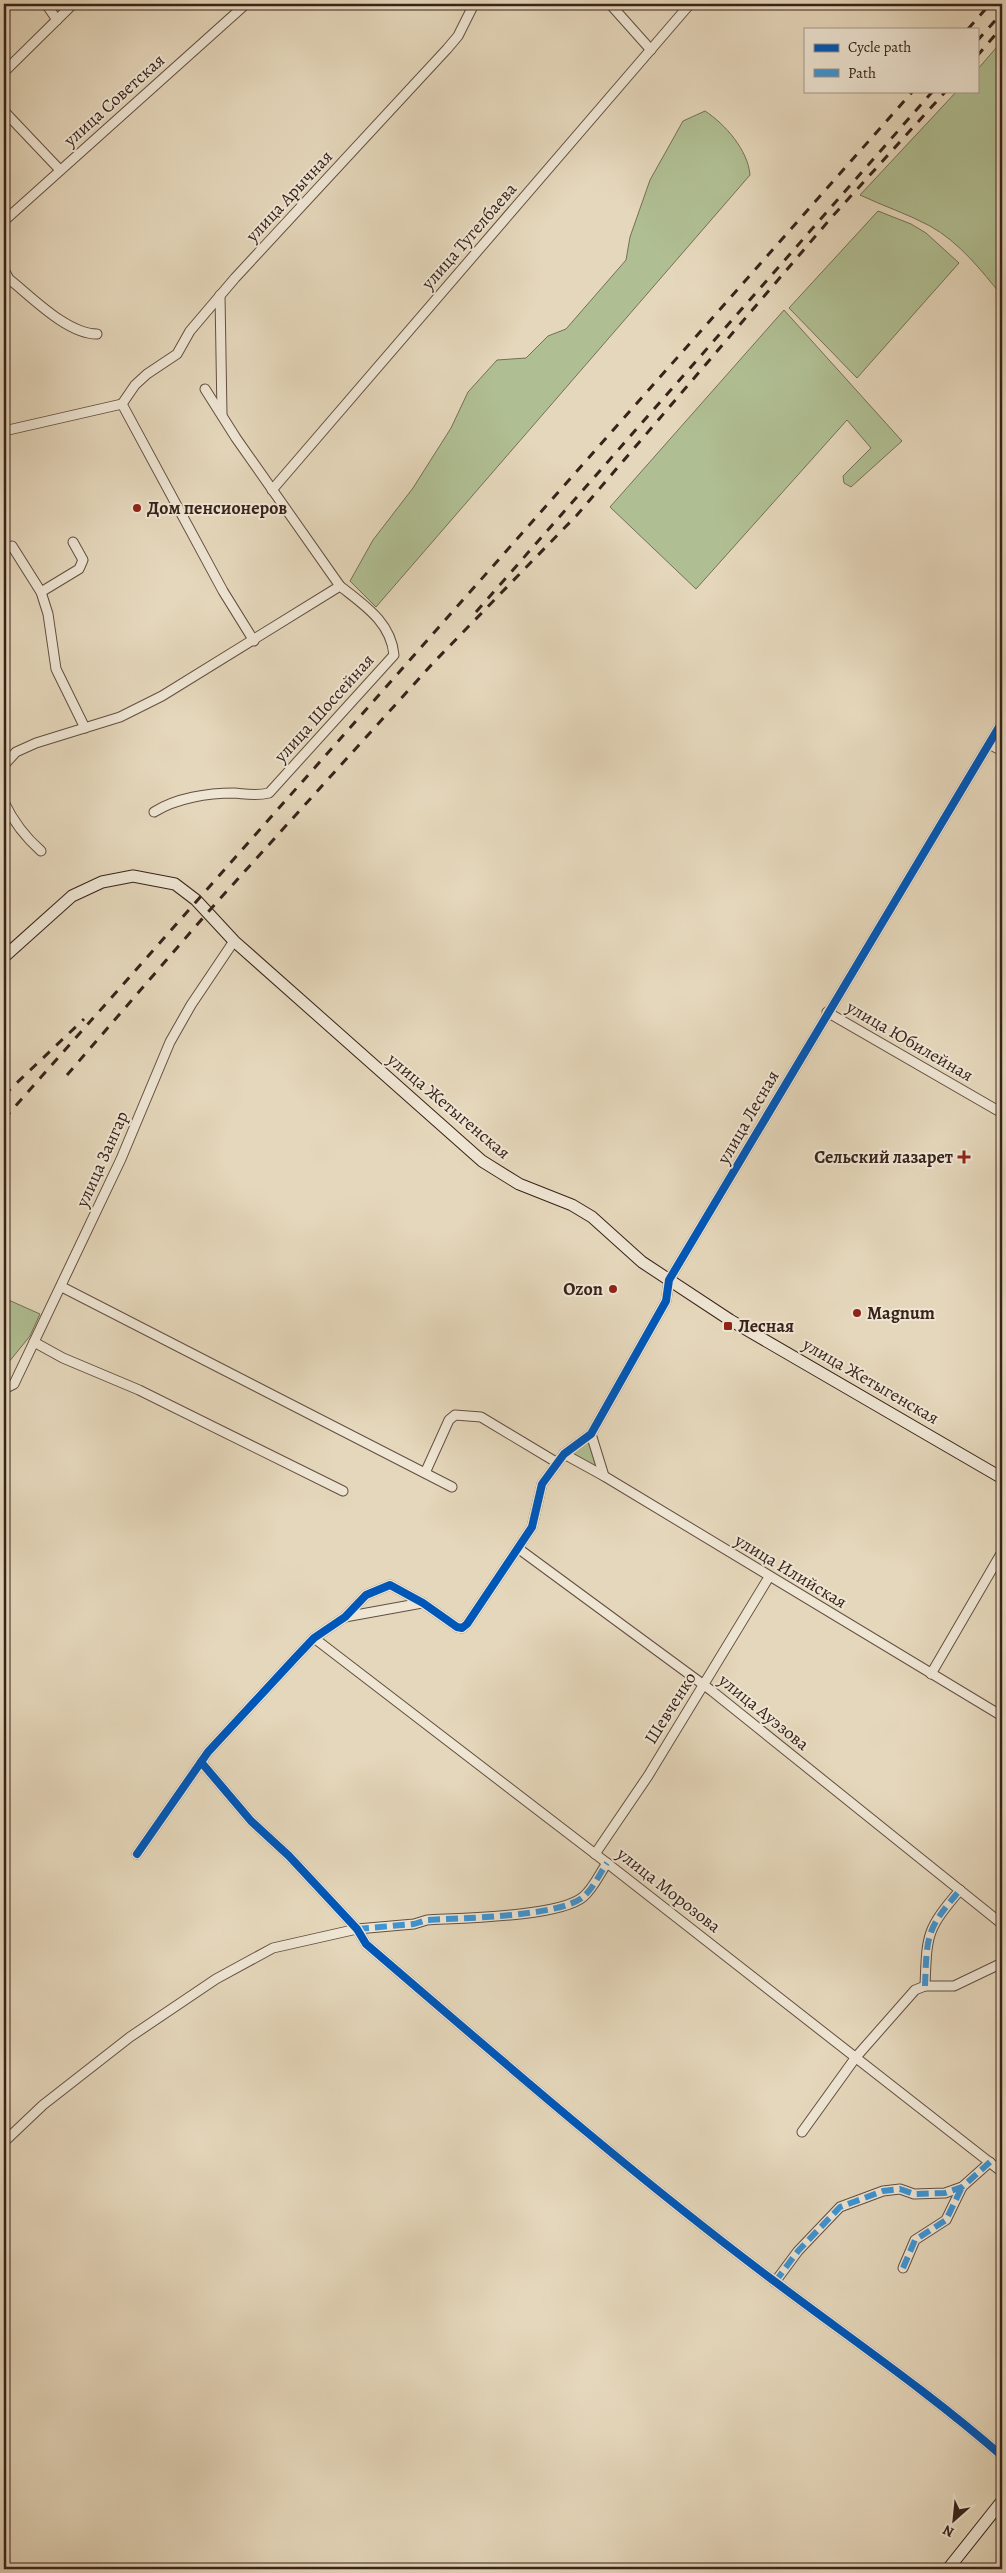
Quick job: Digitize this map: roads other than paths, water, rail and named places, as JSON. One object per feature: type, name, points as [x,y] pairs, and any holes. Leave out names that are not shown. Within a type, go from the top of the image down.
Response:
[{"type":"main road","name":"улица Жетыгенская","points":[[4,957],[72,896],[102,882],[133,876],[175,884],[196,900],[234,942],[482,1161],[519,1184],[572,1205],[592,1217],[642,1262],[730,1320],[1002,1478]]},
{"type":"main road","points":[[948,2569],[1002,2501]]},
{"type":"street","points":[[46,4],[57,20]]},
{"type":"street","points":[[4,72],[74,4]]},
{"type":"street","name":"улица Советская","points":[[4,222],[246,4]]},
{"type":"street","name":"улица Арычная","points":[[122,404],[135,386],[147,374],[177,354],[190,331],[220,295],[447,49],[462,30],[474,4]]},
{"type":"street","points":[[610,4],[651,50]]},
{"type":"street","name":"улица Тугелбаева","points":[[272,490],[690,4]]},
{"type":"street","points":[[4,111],[60,170]]},
{"type":"street","points":[[4,270],[9,279],[60,319],[78,330],[97,334]]},
{"type":"street","points":[[220,295],[222,416]]},
{"type":"street","points":[[4,765],[16,752],[36,743],[120,717],[162,696],[254,641],[340,586],[272,490],[205,389]]},
{"type":"street","points":[[4,431],[122,404],[222,592],[254,641]]},
{"type":"street","points":[[41,592],[79,569],[83,560],[73,542]]},
{"type":"street","points":[[12,546],[41,592],[48,614],[56,669],[84,728]]},
{"type":"street","name":"улица Шоссейная","points":[[154,812],[162,807],[200,796],[234,794],[255,796],[269,793],[394,655],[389,632],[380,620],[340,586]]},
{"type":"street","name":"улица Лесная","points":[[519,1549],[532,1527],[540,1488],[556,1462],[591,1434],[666,1301],[669,1280],[827,1012],[1002,722]]},
{"type":"street","points":[[989,744],[1002,751]]},
{"type":"street","points":[[4,802],[12,818],[30,841],[42,851]]},
{"type":"street","name":"улица Зангар","points":[[4,1389],[14,1384],[62,1287],[121,1159],[170,1042],[191,1005],[234,942]]},
{"type":"street","name":"улица Юбилейная","points":[[827,1012],[1002,1113]]},
{"type":"street","points":[[62,1287],[452,1488]]},
{"type":"street","points":[[34,1342],[63,1358],[139,1390],[343,1491]]},
{"type":"street","points":[[424,1473],[449,1420],[454,1416],[481,1417],[556,1462]]},
{"type":"street","points":[[591,1434],[604,1476]]},
{"type":"street","name":"улица Илийская","points":[[564,1454],[604,1476],[770,1578],[1002,1716]]},
{"type":"street","points":[[137,1854],[201,1762],[314,1638],[345,1617],[366,1595],[390,1585],[422,1603],[457,1627],[464,1626],[519,1549]]},
{"type":"street","name":"улица Ауэзова","points":[[519,1549],[704,1684],[1002,1924]]},
{"type":"street","points":[[931,1674],[1002,1552]]},
{"type":"street","name":"Шевченко","points":[[596,1854],[648,1776],[770,1578]]},
{"type":"street","points":[[345,1617],[422,1603]]},
{"type":"street","name":"улица Морозова","points":[[314,1638],[608,1863],[1002,2172]]},
{"type":"street","points":[[201,1762],[251,1821],[289,1856],[358,1929],[366,1944],[573,2122],[774,2282],[925,2393],[1002,2456]]},
{"type":"street","points":[[4,2142],[43,2105],[130,2037],[216,1979],[273,1948],[358,1929],[414,1924],[427,1920],[521,1913],[566,1905],[582,1899],[608,1863]]},
{"type":"street","points":[[925,1986],[928,1936],[932,1925],[960,1890]]},
{"type":"street","points":[[802,2132],[856,2057],[915,1990],[925,1986],[954,1986],[1002,1963]]},
{"type":"street","points":[[903,2268],[915,2240],[946,2220],[962,2187],[990,2162]]},
{"type":"street","points":[[774,2282],[798,2251],[840,2207],[883,2191],[900,2189],[914,2194],[932,2195],[962,2187]]},
{"type":"railway","points":[[969,28],[990,4]]},
{"type":"railway","points":[[978,40],[1002,13]]},
{"type":"railway","points":[[978,55],[1002,27]]},
{"type":"railway","points":[[4,1119],[912,92]]},
{"type":"railway","points":[[476,612],[932,92]]},
{"type":"railway","points":[[67,1075],[208,912],[434,662],[577,515],[831,218],[945,92]]},
{"type":"railway","points":[[4,1095],[84,1019]]},
{"type":"place","name":"Дом пенсионеров","points":[[137,508]]},
{"type":"place","name":"Сельский лазарет","points":[[964,1157]]},
{"type":"place","name":"Ozon","points":[[613,1289]]},
{"type":"place","name":"Magnum","points":[[857,1313]]},
{"type":"place","name":"Лесная","points":[[728,1326]]}]
